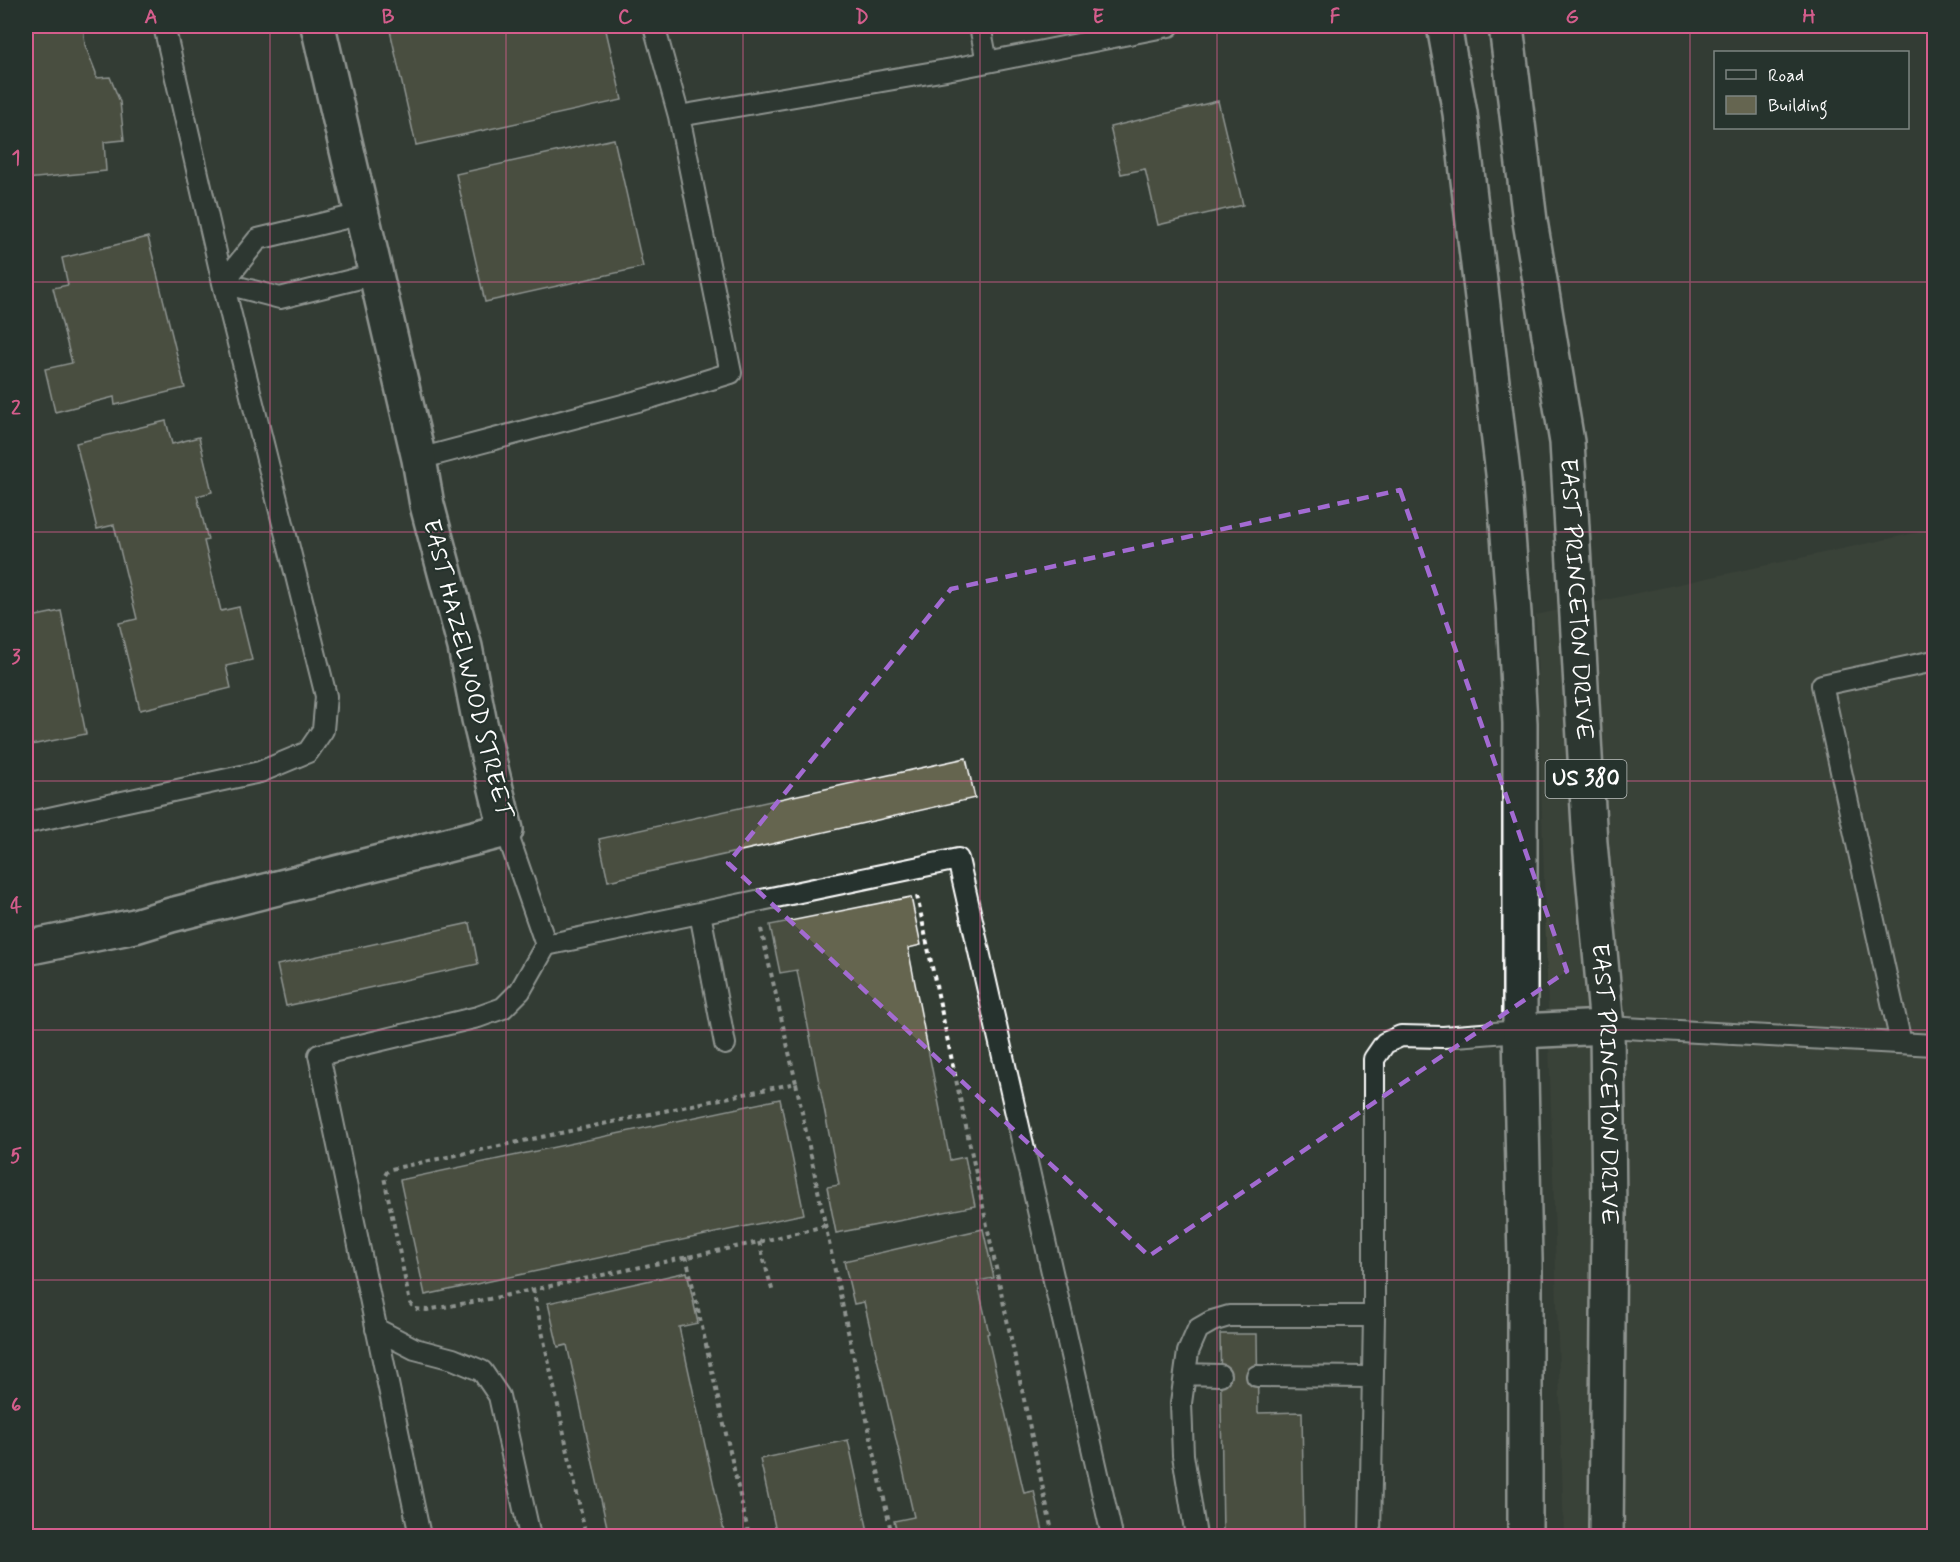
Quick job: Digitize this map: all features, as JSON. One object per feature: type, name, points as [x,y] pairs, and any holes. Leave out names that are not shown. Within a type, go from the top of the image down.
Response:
[{"type":"main road","name":"EAST HAZELWOOD STREET","points":[[26,948],[135,926],[506,830],[479,719],[465,647],[427,505],[419,459],[318,26]]},
{"type":"main road","name":"US 380","points":[[1444,26],[1460,113],[1503,482],[1520,723],[1520,1031],[1525,1260],[1525,1536]]},
{"type":"main road","name":"EAST PRINCETON DRIVE","points":[[1506,26],[1530,221],[1567,442],[1590,843],[1607,1027],[1609,1224],[1606,1536]]},
{"type":"main road","points":[[1520,1031],[1607,1027]]},
{"type":"lane","points":[[26,823],[260,772],[308,752],[323,730],[326,696],[223,283],[164,26]]},
{"type":"lane","points":[[419,459],[653,397],[731,373],[679,116],[654,26]]},
{"type":"lane","points":[[980,26],[987,62]]},
{"type":"lane","points":[[679,116],[987,62],[1169,26]]},
{"type":"lane","points":[[223,283],[258,239],[362,214]]},
{"type":"lane","points":[[223,283],[280,298],[376,274]]},
{"type":"lane","points":[[1901,1043],[1822,685],[1935,661]]},
{"type":"lane","points":[[420,1536],[319,1055],[478,1017],[503,1008],[520,991],[546,945],[506,830]]},
{"type":"lane","points":[[546,945],[958,859],[1111,1536]]},
{"type":"lane","points":[[700,913],[725,1044]]},
{"type":"lane","points":[[1607,1027],[1935,1045]]},
{"type":"lane","points":[[1370,1536],[1374,1316],[1374,1059],[1385,1043],[1401,1036],[1443,1037],[1520,1031]]},
{"type":"lane","points":[[1196,1536],[1183,1455],[1181,1403],[1188,1352],[1198,1329],[1212,1321],[1229,1316],[1374,1316]]},
{"type":"lane","points":[[376,1329],[415,1349],[453,1359],[482,1371],[499,1396],[530,1536]]},
{"type":"lane","points":[[1185,1374],[1220,1375]]},
{"type":"lane","points":[[1257,1376],[1372,1377]]},
{"type":"path","points":[[909,870],[917,898],[1053,1536]]},
{"type":"path","points":[[754,902],[796,1083],[891,1536]]},
{"type":"path","points":[[796,1083],[405,1165],[387,1172],[384,1177],[412,1307],[415,1309],[427,1310],[533,1289],[759,1242],[819,1228],[825,1224]]},
{"type":"path","points":[[759,1242],[773,1293]]},
{"type":"path","points":[[686,1256],[749,1536]]},
{"type":"path","points":[[533,1289],[586,1536]]},
{"type":"highlighted area","points":[[1400,490],[1567,971],[1149,1256],[728,863],[951,589]]},
{"type":"shaded area","points":[[1934,529],[1934,1536],[1564,1536],[1536,615]]},
{"type":"building","points":[[26,26],[83,26],[85,45],[96,78],[110,77],[120,102],[124,140],[104,142],[106,171],[26,179]]},
{"type":"building","points":[[389,26],[605,26],[622,100],[416,145]]},
{"type":"building","points":[[1218,101],[1243,205],[1158,225],[1145,169],[1121,174],[1110,127]]},
{"type":"building","points":[[614,139],[643,267],[485,302],[456,174]]},
{"type":"building","points":[[148,237],[185,388],[115,405],[114,397],[55,412],[45,369],[72,363],[53,288],[68,285],[62,258]]},
{"type":"building","points":[[166,421],[172,444],[199,437],[212,492],[197,496],[208,540],[204,541],[221,611],[239,607],[252,660],[226,666],[231,688],[140,710],[119,623],[137,619],[114,525],[97,529],[76,443]]},
{"type":"building","points":[[61,611],[86,734],[26,746],[26,618]]},
{"type":"building","points":[[966,758],[975,798],[608,881],[599,839]]},
{"type":"building","points":[[911,897],[921,945],[908,948],[950,1160],[965,1157],[975,1206],[836,1233],[827,1187],[839,1185],[797,970],[780,973],[770,925]]},
{"type":"building","points":[[470,923],[478,964],[286,1006],[277,965]]},
{"type":"building","points":[[780,1099],[804,1214],[425,1295],[400,1180]]},
{"type":"building","points":[[983,1229],[994,1278],[977,1281],[989,1333],[987,1334],[1024,1493],[1034,1491],[1044,1536],[898,1536],[894,1521],[914,1517],[864,1302],[854,1304],[844,1261]]},
{"type":"building","points":[[687,1272],[698,1323],[679,1327],[725,1536],[609,1536],[567,1345],[558,1347],[548,1303]]},
{"type":"building","points":[[1220,1334],[1257,1334],[1258,1413],[1302,1412],[1304,1534],[1223,1535]]},
{"type":"building","points":[[848,1440],[869,1536],[777,1536],[760,1459]]}]
